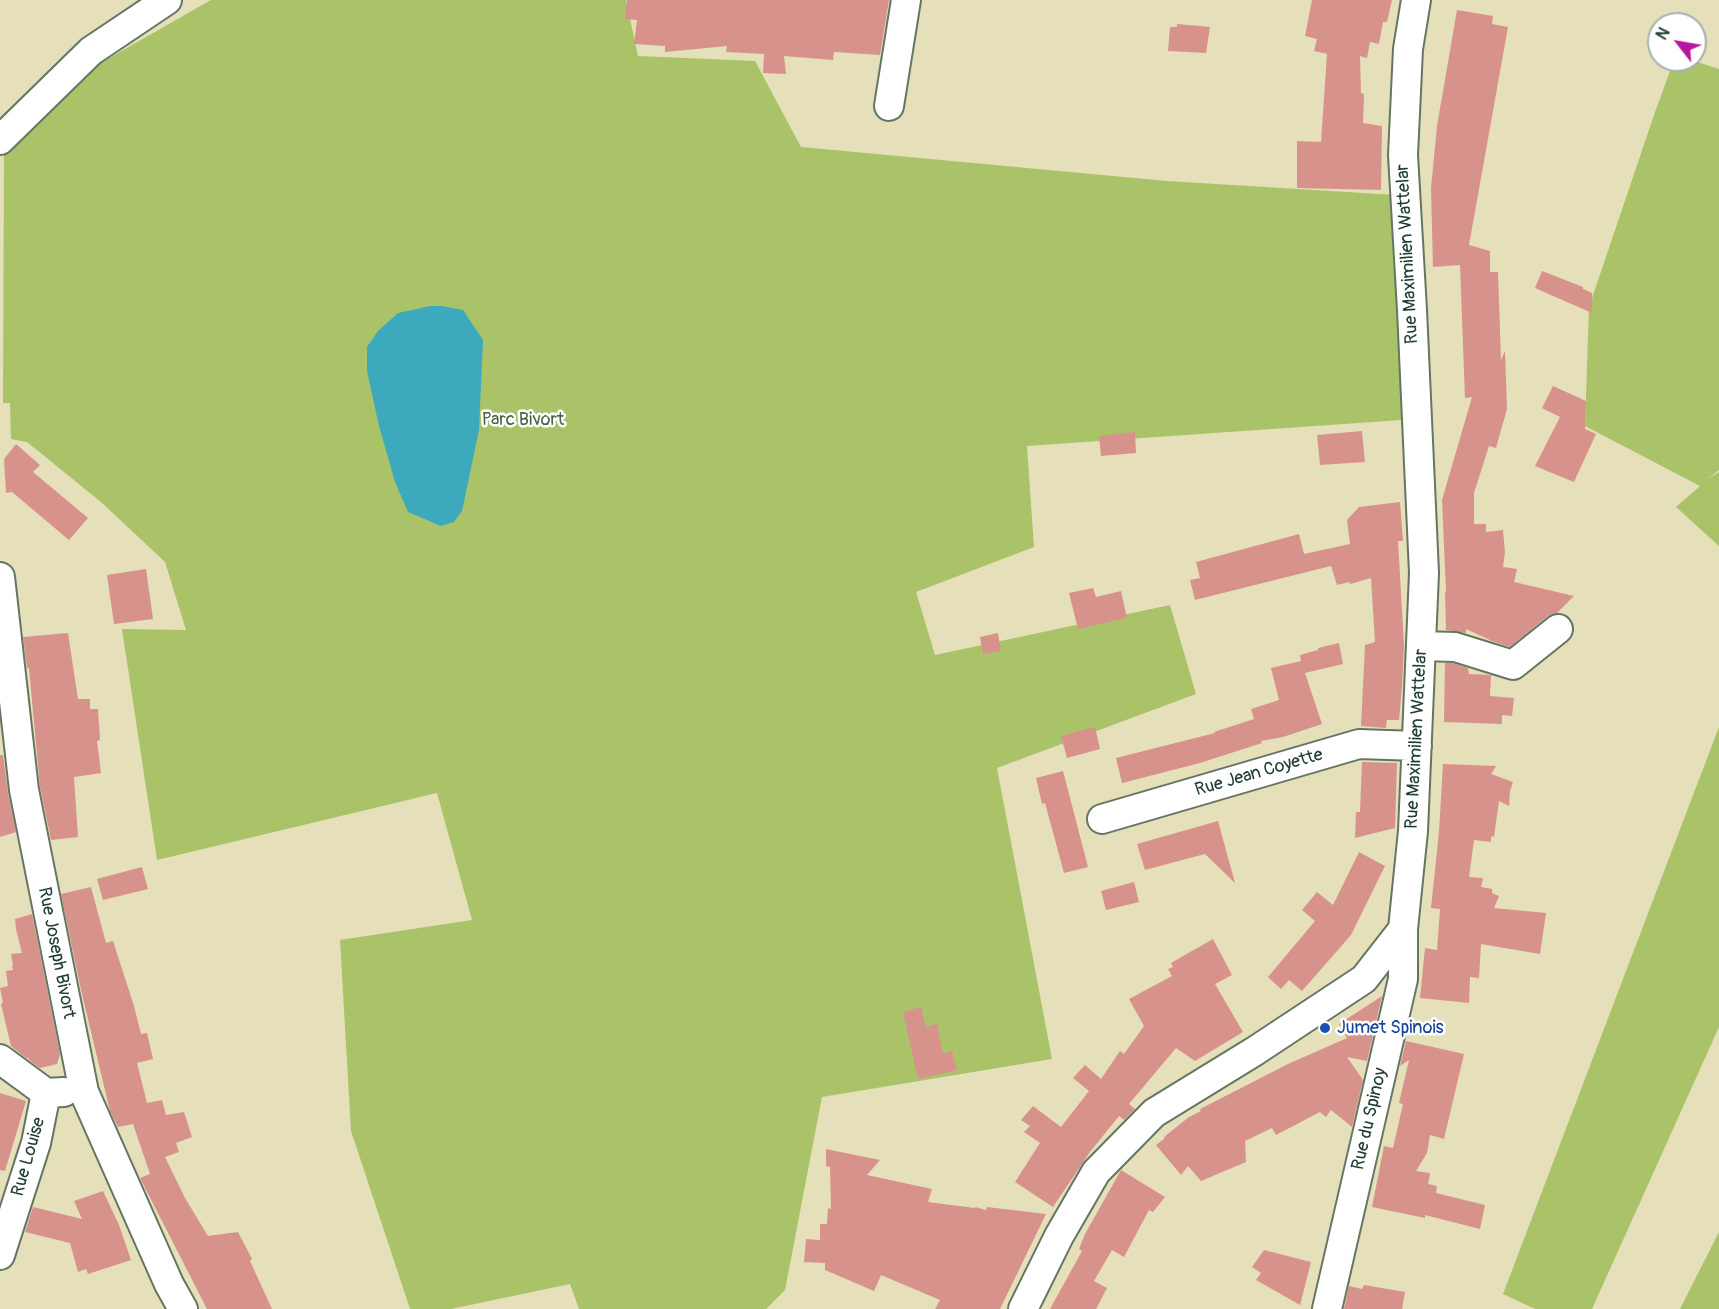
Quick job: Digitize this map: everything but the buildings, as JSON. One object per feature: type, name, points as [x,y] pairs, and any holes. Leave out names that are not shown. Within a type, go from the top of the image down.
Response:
[{"type":"street","points":[[0,140],[91,51],[167,0]]},
{"type":"street","points":[[889,106],[906,0]]},
{"type":"street","name":"Rue Maximilien Wattelar","points":[[1403,929],[1413,831],[1424,573],[1403,154],[1408,49],[1416,0]]},
{"type":"street","name":"Rue Joseph Bivort","points":[[0,578],[24,790],[84,1092],[169,1284],[183,1309]]},
{"type":"street","points":[[1421,646],[1455,647],[1513,665],[1558,629]]},
{"type":"street","name":"Rue Jean Coyette","points":[[1102,819],[1359,744],[1417,746]]},
{"type":"street","points":[[1023,1309],[1059,1236],[1096,1172],[1154,1113],[1364,980],[1403,929]]},
{"type":"street","name":"Rue du Spinoy","points":[[1327,1309],[1403,979],[1403,929]]},
{"type":"street","points":[[0,1059],[46,1093],[84,1092]]},
{"type":"street","name":"Rue Louise","points":[[0,1255],[36,1143],[46,1093]]},
{"type":"green space","name":"Parc Bivort","points":[[211,0],[626,0],[638,56],[755,61],[801,147],[1167,181],[1396,195],[1416,419],[1027,446],[1034,547],[916,592],[935,655],[1170,605],[1196,694],[997,768],[1052,1059],[822,1097],[785,1290],[766,1309],[579,1309],[570,1284],[451,1309],[410,1309],[351,1131],[340,940],[472,920],[437,793],[157,860],[122,629],[186,630],[165,562],[101,502],[27,442],[11,439],[10,403],[3,403],[4,152],[97,65]]},
{"type":"green space","points":[[1707,65],[1719,69],[1719,470],[1708,479],[1719,472],[1719,546],[1676,507],[1700,486],[1585,426],[1589,307],[1670,72],[1707,72]]},
{"type":"green space","points":[[1719,727],[1719,1027],[1592,1309],[1535,1309],[1503,1294]]},
{"type":"green space","points":[[1719,1232],[1719,1309],[1680,1309]]},
{"type":"water","points":[[430,306],[463,310],[483,340],[479,430],[462,511],[454,522],[441,526],[408,512],[395,482],[379,426],[367,371],[367,347],[378,331],[398,313]]},
{"type":"place","name":"Jumet Spinois","points":[[1325,1028]]}]
